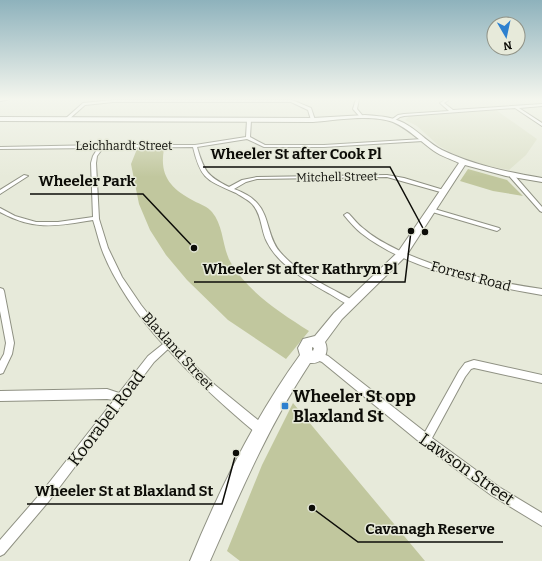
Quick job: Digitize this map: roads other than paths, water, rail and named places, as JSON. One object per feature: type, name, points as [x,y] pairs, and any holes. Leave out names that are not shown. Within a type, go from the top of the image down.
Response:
[{"type":"street","points":[[249,125],[248,138],[264,146],[324,146],[423,140]]},
{"type":"street","points":[[404,125],[410,128],[423,140],[462,162],[512,176],[542,180]]},
{"type":"street","name":"Leichhardt Street","points":[[0,148],[12,146],[195,146],[248,138]]},
{"type":"street","name":"Blaxland Street","points":[[102,146],[94,158],[96,218],[104,247],[122,282],[148,320],[168,344],[218,394],[260,429]]},
{"type":"street","points":[[195,146],[200,165],[205,174],[214,181],[247,197],[258,208],[263,217],[268,239],[281,257],[351,303]]},
{"type":"street","points":[[200,561],[260,429],[290,379],[315,351],[326,330],[351,303],[402,254],[462,162]]},
{"type":"street","points":[[0,192],[26,176]]},
{"type":"street","name":"Mitchell Street","points":[[231,188],[244,181],[257,178],[377,176],[395,177],[444,191]]},
{"type":"street","points":[[512,176],[542,210]]},
{"type":"street","points":[[0,210],[21,222],[38,225],[96,218]]},
{"type":"street","points":[[432,210],[497,229]]},
{"type":"street","points":[[0,219],[7,215]]},
{"type":"street","name":"Forrest Road","points":[[346,215],[367,237],[402,254],[462,275],[517,289],[542,292]]},
{"type":"street","points":[[0,290],[10,343],[8,354],[0,370]]},
{"type":"street","name":"Koorabel Road","points":[[0,550],[45,497],[151,359],[168,344]]},
{"type":"street","name":"Lawson Street","points":[[315,351],[426,440],[495,491],[542,520]]},
{"type":"street","points":[[426,440],[462,374],[468,366],[474,364],[484,365],[542,379]]},
{"type":"street","points":[[0,396],[107,394],[122,398]]},
{"type":"place","name":"Wheeler St after Kathryn Pl","points":[[411,231]]},
{"type":"place","name":"Wheeler St after Cook Pl","points":[[425,232]]},
{"type":"place","name":"Wheeler Park","points":[[194,248]]},
{"type":"place","name":"Wheeler St opp Blaxland St","points":[[285,406]]},
{"type":"place","name":"Wheeler St at Blaxland St","points":[[236,453]]},
{"type":"place","name":"Cavanagh Reserve","points":[[312,508]]}]
